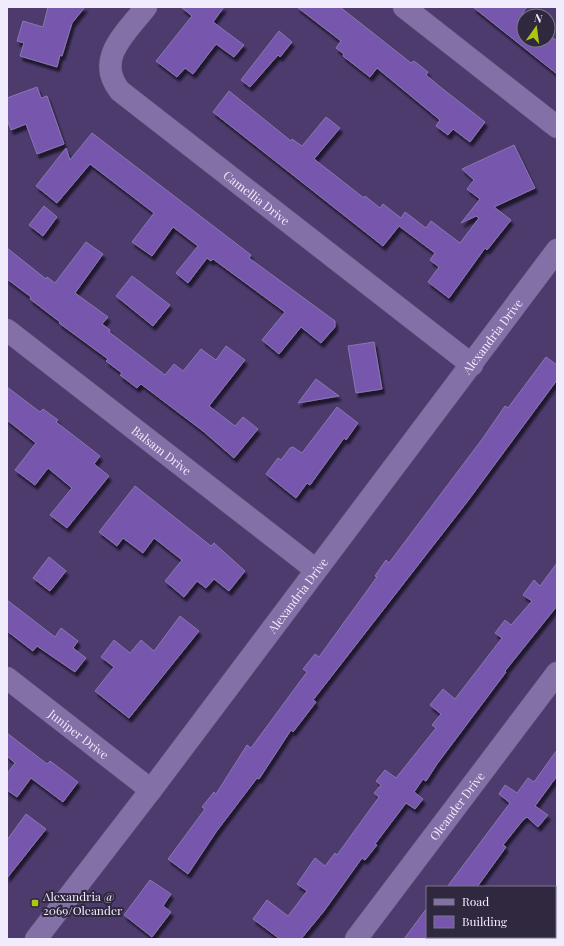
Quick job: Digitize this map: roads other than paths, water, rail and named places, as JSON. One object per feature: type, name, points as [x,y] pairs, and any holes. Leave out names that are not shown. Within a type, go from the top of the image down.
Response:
[{"type":"street","name":"Camellia Drive","points":[[146,7],[118,42],[110,61],[109,74],[120,91],[472,365]]},
{"type":"street","points":[[404,7],[557,127]]},
{"type":"street","name":"Alexandria Drive","points":[[36,939],[151,790],[557,250]]},
{"type":"street","name":"Balsam Drive","points":[[7,330],[316,570]]},
{"type":"street","name":"Oleander Drive","points":[[356,939],[557,673]]},
{"type":"street","name":"Juniper Drive","points":[[7,678],[151,790]]},
{"type":"place","name":"Alexandria @ 2069/Oleander","points":[[35,903]]}]
